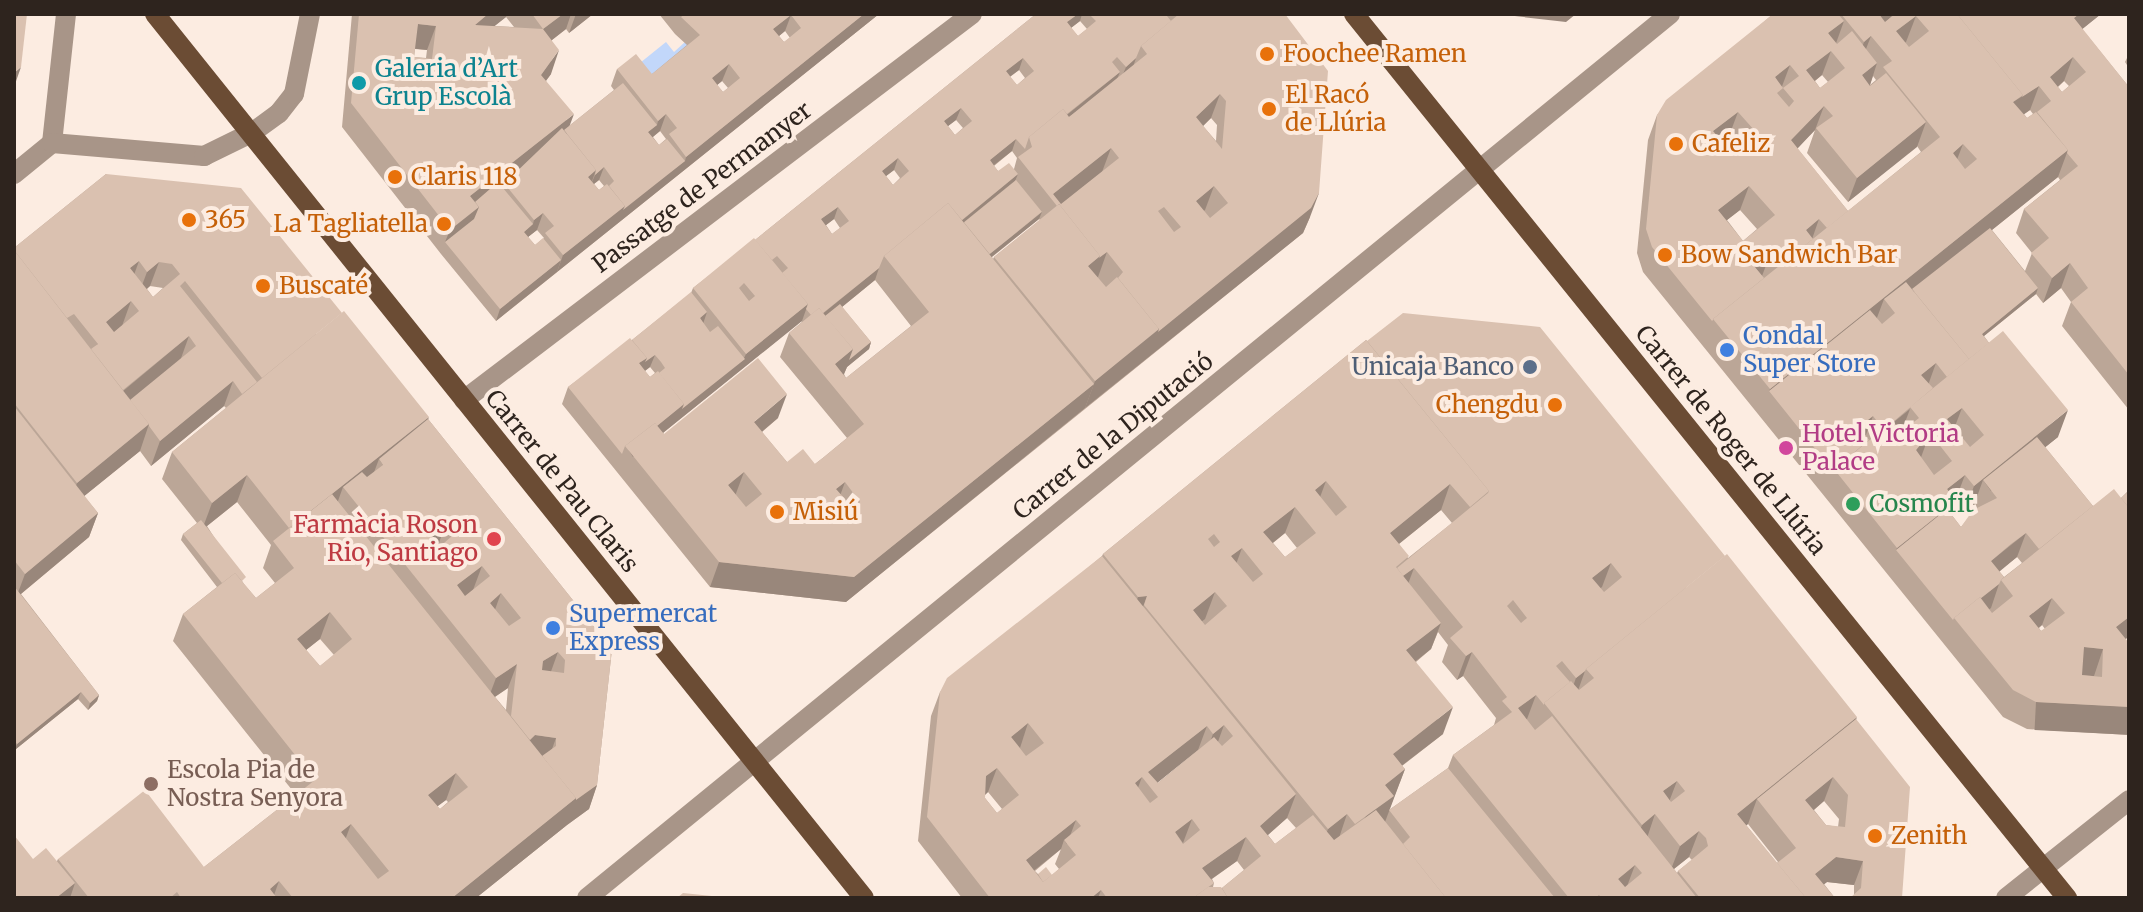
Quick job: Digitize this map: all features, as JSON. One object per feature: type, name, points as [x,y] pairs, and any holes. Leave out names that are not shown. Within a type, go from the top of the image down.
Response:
[{"type":"main road","name":"Carrer de Pau Claris","points":[[155,14],[253,132],[864,898]]},
{"type":"main road","name":"Carrer de Roger de Llúria","points":[[1354,14],[2067,898]]},
{"type":"street","points":[[52,143],[66,14]]},
{"type":"street","points":[[14,174],[52,143],[204,156],[253,132],[279,113],[294,94],[310,14]]},
{"type":"street","name":"Passatge de Permanyer","points":[[464,400],[972,14]]},
{"type":"street","name":"Carrer de la Diputació","points":[[587,898],[1670,14]]},
{"type":"street","points":[[2006,898],[2129,800]]},
{"type":"water","points":[[666,42],[674,52],[685,42],[694,52],[646,91],[630,71]]},
{"type":"building","points":[[14,14],[27,14],[21,67],[14,73]]},
{"type":"building","points":[[359,14],[488,14],[475,25],[543,29],[559,50],[541,75],[574,114],[470,196],[479,207],[450,230],[351,103]],"holes":[[[418,24],[436,26],[432,59],[414,57]]]},
{"type":"building","points":[[532,14],[563,14],[543,29]]},
{"type":"building","points":[[685,14],[864,14],[686,157],[669,134],[677,128],[666,114],[658,121],[617,69],[636,54],[652,74],[700,35],[681,17]],"holes":[[[791,15],[801,28],[784,42],[773,29]],[[729,64],[740,78],[723,92],[712,78]]]},
{"type":"building","points":[[1036,14],[1078,14],[1067,22],[1078,36],[1096,21],[1089,14],[1170,14],[1167,16],[1171,21],[1141,46],[1136,58],[1126,67],[1117,57],[1112,62],[1120,72],[1067,114],[1063,109],[1029,137],[1025,149],[1016,139],[990,160],[998,171],[1009,163],[1018,174],[962,220],[948,203],[884,256],[879,268],[823,313],[819,308],[811,315],[806,309],[808,304],[782,273],[788,268],[777,256],[772,260],[755,240]],"holes":[[[1023,58],[1034,71],[1017,85],[1006,71]],[[961,108],[972,121],[955,135],[944,121]],[[898,158],[909,171],[893,185],[882,171]],[[838,207],[849,221],[832,234],[821,219]]]},
{"type":"building","points":[[1179,14],[1285,14],[1328,71],[1319,193],[1311,208],[1158,332],[1159,329],[1118,278],[1123,272],[1107,252],[1099,258],[1059,204],[1057,206],[1018,157],[1032,147],[1029,137],[1063,109],[1069,117],[1147,54],[1141,46]],"holes":[[[1220,94],[1226,101],[1222,149],[1196,117]],[[1111,148],[1119,158],[1061,204],[1053,194]],[[1214,186],[1228,203],[1210,218],[1196,201]],[[1164,207],[1181,227],[1174,232],[1158,211]]]},
{"type":"building","points":[[1773,14],[1838,14],[1844,21],[1828,33],[1837,44],[1852,31],[1877,63],[1862,75],[1870,86],[1886,73],[1926,122],[1857,178],[1816,128],[1833,116],[1824,106],[1791,140],[1848,211],[1827,228],[1819,219],[1806,230],[1813,239],[1781,264],[1771,252],[1754,266],[1764,278],[1712,321],[1652,247],[1646,229],[1657,115],[1666,100]],"holes":[[[1831,51],[1845,68],[1820,88],[1806,70]],[[1790,65],[1799,76],[1783,88],[1775,77]],[[1783,88],[1794,101],[1789,107],[1777,93]],[[1738,112],[1755,131],[1730,151],[1713,131]],[[1749,186],[1775,215],[1743,241],[1718,210]]]},
{"type":"building","points":[[1841,14],[1879,14],[1885,22],[1895,14],[1957,14],[2023,95],[2013,102],[2027,118],[2036,112],[2068,150],[1770,389],[1713,319],[1940,137],[1883,67],[1892,61],[1871,36],[1864,42]],"holes":[[[1916,16],[1929,31],[1909,47],[1896,31]],[[1963,144],[1977,159],[1965,169],[1953,153]]]},
{"type":"building","points":[[1957,14],[2079,14],[2074,18],[2129,87],[2129,375],[2071,302],[2088,288],[2070,263],[2052,278],[2031,253],[2049,238],[2024,209],[2078,166],[2037,112],[2051,101],[2039,86],[2023,95]],"holes":[[[2073,57],[2086,72],[2062,92],[2050,77]]]},
{"type":"building","points":[[623,83],[657,125],[648,132],[659,145],[667,139],[685,161],[623,210],[625,206],[609,186],[614,181],[604,167],[595,175],[596,170],[564,130]]},
{"type":"building","points":[[562,128],[596,170],[588,177],[599,190],[607,184],[625,206],[563,255],[545,233],[554,226],[543,213],[534,220],[500,178],[507,172],[511,177]]},
{"type":"building","points":[[106,174],[241,188],[342,313],[262,378],[185,281],[180,286],[257,382],[242,394],[233,381],[160,441],[130,400],[196,346],[189,336],[123,390],[91,349],[98,344],[74,314],[67,318],[14,248]],"holes":[[[139,261],[147,272],[159,262],[172,264],[180,274],[153,297],[130,268]],[[131,301],[139,311],[114,332],[106,322]]]},
{"type":"building","points":[[1016,180],[1042,212],[990,254],[964,222]]},
{"type":"building","points":[[498,182],[533,224],[524,232],[535,245],[543,238],[561,260],[500,309],[445,242],[474,219],[479,207],[475,202]]},
{"type":"building","points":[[948,203],[1094,384],[854,577],[719,562],[625,446],[655,423],[664,434],[758,358],[787,394],[754,422],[787,462],[803,449],[815,464],[864,424],[789,333],[819,308],[853,349],[835,364],[846,378],[929,312],[884,256]],"holes":[[[744,472],[762,494],[746,507],[728,485]],[[845,482],[860,502],[853,508],[836,489]]]},
{"type":"building","points":[[1059,204],[1100,256],[1088,266],[1106,287],[1117,277],[1159,329],[1095,381],[994,257]]},
{"type":"building","points":[[1990,228],[2038,288],[1982,334],[1989,343],[1969,359],[1912,289]]},
{"type":"building","points":[[754,238],[808,304],[746,354],[693,288]],"holes":[[[744,283],[755,296],[749,301],[739,288]]]},
{"type":"building","points":[[14,250],[149,424],[77,483],[14,403]]},
{"type":"building","points":[[1906,282],[1969,359],[1947,377],[1936,363],[1921,375],[1933,388],[1883,429],[1873,416],[1859,427],[1869,440],[1833,471],[1769,391],[1870,310],[1882,324],[1895,313],[1884,299]]},
{"type":"building","points":[[691,292],[707,312],[700,318],[710,332],[718,326],[745,359],[682,409],[684,404],[659,373],[665,368],[661,362],[655,355],[645,362],[647,358],[632,340]]},
{"type":"building","points":[[840,304],[871,342],[849,360],[853,349],[825,316]]},
{"type":"building","points":[[344,311],[429,417],[289,528],[247,475],[212,503],[172,452]]},
{"type":"building","points":[[1403,313],[1540,327],[1725,556],[1576,678],[1562,661],[1556,666],[1570,682],[1544,705],[1536,695],[1518,708],[1535,730],[1552,716],[1697,898],[1602,898],[1599,895],[1595,898],[1569,898],[1453,755],[1512,712],[1502,701],[1507,697],[1472,652],[1466,656],[1450,638],[1463,627],[1414,568],[1403,576],[1397,568],[1489,491],[1367,341]],"holes":[[[1611,563],[1622,577],[1604,592],[1592,578]],[[1513,600],[1527,618],[1521,623],[1507,606]],[[1635,865],[1642,873],[1625,887],[1618,879]]]},
{"type":"building","points":[[2003,331],[2068,410],[1974,486],[1965,475],[1947,489],[1956,501],[1897,548],[1834,469],[1893,421],[1901,432],[1919,418],[1910,407]],"holes":[[[1962,408],[1984,435],[1970,447],[1947,419]],[[1930,433],[1952,461],[1934,475],[1916,450]]]},
{"type":"building","points":[[630,338],[647,358],[639,363],[650,377],[658,371],[684,404],[625,446],[622,454],[568,387]]},
{"type":"building","points":[[1366,340],[1489,491],[1470,507],[1450,484],[1390,533],[1409,556],[1396,567],[1441,623],[1406,650],[1453,707],[1393,754],[1405,769],[1385,785],[1394,796],[1355,824],[1347,814],[1328,829],[1144,605],[1147,596],[1138,597],[1103,554]],"holes":[[[1326,481],[1347,507],[1336,516],[1315,490]],[[1295,507],[1316,533],[1285,557],[1263,532]],[[1214,534],[1220,542],[1214,547],[1208,539]],[[1242,548],[1263,574],[1253,582],[1231,556]],[[1215,592],[1227,606],[1205,625],[1193,610]]]},
{"type":"building","points":[[14,406],[98,513],[25,574],[14,560]]},
{"type":"building","points":[[428,419],[612,649],[597,785],[576,800],[542,756],[556,746],[556,738],[535,735],[530,740],[511,716],[517,664],[496,678],[343,487],[362,472],[367,477],[383,465],[379,459]],"holes":[[[445,526],[452,536],[429,556],[421,546]],[[482,566],[490,576],[465,596],[457,585]],[[501,593],[521,618],[509,626],[490,603]],[[558,652],[565,660],[564,673],[542,670],[543,661]]]},
{"type":"building","points":[[2037,437],[2093,506],[2039,549],[2026,533],[2011,544],[1991,561],[2004,577],[1999,584],[1953,620],[1896,550],[1947,509],[1961,527],[1973,510],[1997,498],[1983,480]]},
{"type":"building","points":[[2114,489],[2129,508],[2129,617],[2116,627],[2129,643],[2129,707],[2036,702],[2013,690],[1954,618],[1980,597],[1992,613],[2013,596],[2001,580]],"holes":[[[2052,598],[2065,613],[2041,631],[2029,616]],[[2084,647],[2103,649],[2102,677],[2082,675]]]},
{"type":"building","points":[[2129,491],[2129,508],[2121,498]]},
{"type":"building","points":[[332,494],[576,798],[452,898],[293,898],[279,881],[270,889],[277,898],[181,898],[177,892],[170,898],[89,898],[58,859],[145,790],[204,867],[315,780],[183,614],[235,573],[256,598],[294,568],[273,541]],"holes":[[[330,612],[352,639],[320,666],[297,639]],[[456,773],[468,787],[440,809],[428,795]],[[351,824],[389,871],[378,879],[341,832]]]},
{"type":"building","points":[[201,520],[246,577],[242,581],[235,573],[222,583],[183,534]]},
{"type":"building","points":[[1727,554],[1857,717],[1737,814],[1806,898],[1700,898],[1678,871],[1708,846],[1706,838],[1699,831],[1680,846],[1655,814],[1642,825],[1544,703],[1571,681],[1579,690],[1594,678],[1586,669]],"holes":[[[1677,781],[1685,791],[1671,802],[1663,791]]]},
{"type":"building","points":[[1102,556],[1296,794],[1260,826],[1275,844],[1313,815],[1334,840],[1376,810],[1446,898],[1228,898],[1222,888],[1261,856],[1246,837],[1202,868],[1214,883],[1193,898],[1107,898],[1101,890],[1091,898],[990,898],[927,817],[940,692],[947,678]],"holes":[[[1028,723],[1044,743],[1026,756],[1011,737]],[[1224,725],[1233,736],[1222,746],[1214,737],[1158,783],[1148,772],[1207,726],[1213,734]],[[997,768],[1019,795],[997,813],[985,798],[986,776]],[[1142,777],[1158,797],[1150,803],[1135,783]],[[1192,819],[1200,830],[1183,844],[1175,832]],[[1076,820],[1081,826],[1064,840],[1076,855],[1043,882],[1026,860]]]},
{"type":"building","points":[[14,586],[99,695],[90,703],[81,692],[17,744],[14,740]]},
{"type":"building","points":[[1856,719],[1910,787],[1902,898],[1850,898],[1861,888],[1863,861],[1836,857],[1815,874],[1835,898],[1806,898],[1777,863],[1796,848],[1757,799]],"holes":[[[1833,777],[1848,795],[1845,827],[1826,825],[1805,800]]]},
{"type":"building","points":[[1448,768],[1555,898],[1446,898],[1403,844],[1410,837],[1389,810]]},
{"type":"building","points":[[14,835],[33,859],[46,848],[75,883],[56,898],[14,898]]},
{"type":"building","points":[[1046,867],[1052,875],[1043,882],[1038,874]]},
{"type":"building","points":[[1208,887],[1221,887],[1228,898],[1193,898]]},
{"type":"building","points":[[683,893],[731,898],[677,898]]},
{"type":"place","name":"Foochee Ramen","points":[[1267,54]]},
{"type":"place","name":"Galeria d’Art Grup Escolà","points":[[359,83]]},
{"type":"place","name":"El Racó de Llúria","points":[[1269,109]]},
{"type":"place","name":"Cafeliz","points":[[1676,144]]},
{"type":"place","name":"Claris 118","points":[[395,177]]},
{"type":"place","name":"365","points":[[189,220]]},
{"type":"place","name":"La Tagliatella","points":[[444,224]]},
{"type":"place","name":"Bow Sandwich Bar","points":[[1665,255]]},
{"type":"place","name":"Buscaté","points":[[263,286]]},
{"type":"place","name":"Condal Super Store","points":[[1727,350]]},
{"type":"place","name":"Unicaja Banco","points":[[1530,367]]},
{"type":"place","name":"Chengdu","points":[[1555,405]]},
{"type":"place","name":"Hotel Victoria Palace","points":[[1786,448]]},
{"type":"place","name":"Cosmofit","points":[[1853,504]]},
{"type":"place","name":"Misiú","points":[[777,512]]},
{"type":"place","name":"Farmàcia Roson Rio, Santiago","points":[[494,539]]},
{"type":"place","name":"Supermercat Express","points":[[553,628]]},
{"type":"place","name":"Escola Pia de Nostra Senyora","points":[[151,784]]},
{"type":"place","name":"Zenith","points":[[1875,836]]}]
